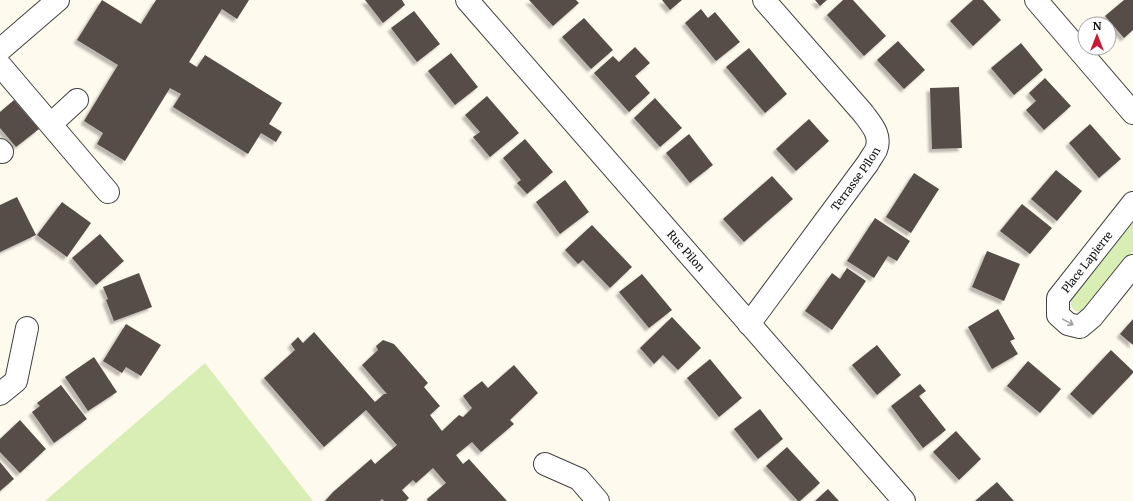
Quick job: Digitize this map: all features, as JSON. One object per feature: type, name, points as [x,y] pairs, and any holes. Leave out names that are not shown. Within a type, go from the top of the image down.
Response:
[{"type":"street","points":[[0,50],[58,0]]},
{"type":"street","name":"Rue Pilon","points":[[467,0],[904,501]]},
{"type":"street","name":"Terrasse Pilon","points":[[749,324],[868,163],[876,148],[877,142],[875,129],[863,113],[764,0]]},
{"type":"street","points":[[1036,0],[1133,113]]},
{"type":"street","points":[[0,65],[108,192]]},
{"type":"street","points":[[50,124],[77,100]]},
{"type":"street","name":"Place Lapierre","points":[[1133,203],[1058,298],[1058,315],[1068,324],[1080,327],[1092,317],[1133,266]]},
{"type":"street","points":[[0,394],[16,381],[26,328]]},
{"type":"street","points":[[544,464],[579,479],[598,501]]},
{"type":"green space","points":[[1133,220],[1133,251],[1087,308],[1079,311],[1074,310],[1071,304],[1072,296]]},
{"type":"green space","points":[[205,363],[313,501],[45,501]]},
{"type":"building","points":[[102,0],[141,24],[156,0],[249,0],[237,19],[222,9],[189,62],[197,67],[205,55],[282,103],[269,124],[282,132],[276,142],[261,133],[248,154],[173,107],[181,94],[170,88],[125,161],[97,144],[103,133],[84,121],[118,65],[77,40]]},
{"type":"building","points":[[365,0],[402,0],[405,5],[383,23]]},
{"type":"building","points":[[529,0],[576,0],[579,3],[553,26]]},
{"type":"building","points":[[662,0],[682,0],[670,10]]},
{"type":"building","points":[[815,0],[827,0],[820,6]]},
{"type":"building","points":[[843,0],[853,0],[886,36],[864,56],[827,15]]},
{"type":"building","points":[[973,0],[983,0],[1001,20],[973,46],[950,21]]},
{"type":"building","points":[[1124,0],[1133,0],[1133,30],[1124,38],[1117,30],[1117,16],[1105,16]]},
{"type":"building","points":[[701,9],[708,18],[715,12],[740,42],[716,61],[685,23]]},
{"type":"building","points":[[414,11],[440,44],[417,62],[391,28]]},
{"type":"building","points":[[584,18],[613,50],[591,69],[562,37]]},
{"type":"building","points":[[898,41],[925,70],[904,89],[877,60]]},
{"type":"building","points":[[1021,43],[1043,70],[1014,95],[991,68]]},
{"type":"building","points":[[635,47],[650,63],[635,76],[650,93],[629,112],[594,73],[613,56],[619,62]]},
{"type":"building","points":[[749,48],[787,94],[765,113],[726,67]]},
{"type":"building","points":[[451,53],[478,87],[455,105],[428,71]]},
{"type":"building","points":[[1045,78],[1071,106],[1044,130],[1026,110],[1036,101],[1029,93]]},
{"type":"building","points":[[959,87],[962,148],[932,149],[930,88]]},
{"type":"building","points":[[487,96],[519,133],[490,157],[473,137],[480,132],[465,115]]},
{"type":"building","points":[[655,98],[682,128],[660,147],[634,118]]},
{"type":"building","points":[[14,100],[39,129],[16,147],[0,128],[0,112]]},
{"type":"building","points":[[809,119],[829,141],[796,171],[776,149]]},
{"type":"building","points":[[1090,124],[1121,159],[1099,178],[1069,143]]},
{"type":"building","points":[[689,134],[713,165],[690,183],[666,153]]},
{"type":"building","points":[[525,139],[553,172],[527,194],[517,183],[521,180],[503,158]]},
{"type":"building","points":[[1056,170],[1082,191],[1057,221],[1031,199]]},
{"type":"building","points":[[914,173],[939,189],[911,233],[886,217]]},
{"type":"building","points":[[772,176],[793,199],[744,242],[723,219]]},
{"type":"building","points":[[565,180],[589,212],[560,234],[536,202]]},
{"type":"building","points":[[17,197],[36,235],[0,252],[0,205]]},
{"type":"building","points":[[62,202],[91,223],[67,257],[37,235]]},
{"type":"building","points":[[1022,204],[1052,228],[1030,254],[1000,231]]},
{"type":"building","points":[[875,218],[910,241],[897,261],[888,256],[874,278],[847,261]]},
{"type":"building","points":[[592,225],[632,267],[610,288],[583,260],[578,264],[565,250]]},
{"type":"building","points":[[100,234],[124,261],[96,285],[72,258]]},
{"type":"building","points":[[987,251],[1020,264],[1004,301],[972,287]]},
{"type":"building","points":[[847,268],[866,281],[832,330],[805,311],[832,273],[840,279]]},
{"type":"building","points":[[139,273],[152,307],[114,321],[103,287]]},
{"type":"building","points":[[642,274],[672,310],[649,328],[619,292]]},
{"type":"building","points":[[998,309],[1015,339],[1010,341],[1018,354],[992,369],[968,327]]},
{"type":"building","points":[[672,317],[701,348],[678,370],[663,355],[654,364],[640,348]]},
{"type":"building","points":[[1133,319],[1133,345],[1120,334]]},
{"type":"building","points":[[126,324],[161,345],[141,376],[126,367],[122,373],[103,361]]},
{"type":"building","points":[[314,332],[375,402],[384,394],[387,394],[362,365],[378,350],[376,346],[383,340],[394,344],[428,383],[424,387],[440,406],[430,415],[442,431],[459,415],[463,417],[472,408],[463,396],[482,381],[488,388],[514,365],[538,393],[510,420],[514,424],[481,452],[472,442],[456,455],[463,464],[469,459],[507,501],[428,501],[427,499],[446,483],[433,468],[416,483],[413,480],[402,490],[409,498],[406,501],[384,501],[382,499],[380,501],[325,501],[333,492],[371,459],[375,464],[397,445],[366,410],[324,447],[264,378],[295,350],[291,344],[298,337],[303,343]]},
{"type":"building","points":[[877,345],[901,375],[877,395],[852,365]]},
{"type":"building","points":[[1111,350],[1133,371],[1133,373],[1093,415],[1070,394]]},
{"type":"building","points":[[94,357],[117,392],[88,411],[65,377]]},
{"type":"building","points":[[710,359],[742,398],[719,417],[687,378]]},
{"type":"building","points":[[1028,361],[1061,389],[1040,413],[1007,386]]},
{"type":"building","points":[[920,384],[926,391],[919,396],[946,430],[923,448],[891,406]]},
{"type":"building","points":[[61,385],[87,419],[54,443],[32,412],[40,406],[37,403]]},
{"type":"building","points":[[760,409],[783,439],[758,459],[734,429]]},
{"type":"building","points":[[20,420],[46,449],[20,473],[0,452],[0,439]]},
{"type":"building","points":[[956,431],[981,459],[959,480],[933,452]]},
{"type":"building","points":[[787,447],[820,483],[800,501],[798,501],[766,466]]},
{"type":"building","points":[[0,462],[14,479],[0,491]]},
{"type":"building","points":[[997,482],[1014,501],[975,501]]},
{"type":"building","points":[[828,489],[839,501],[815,501]]}]
